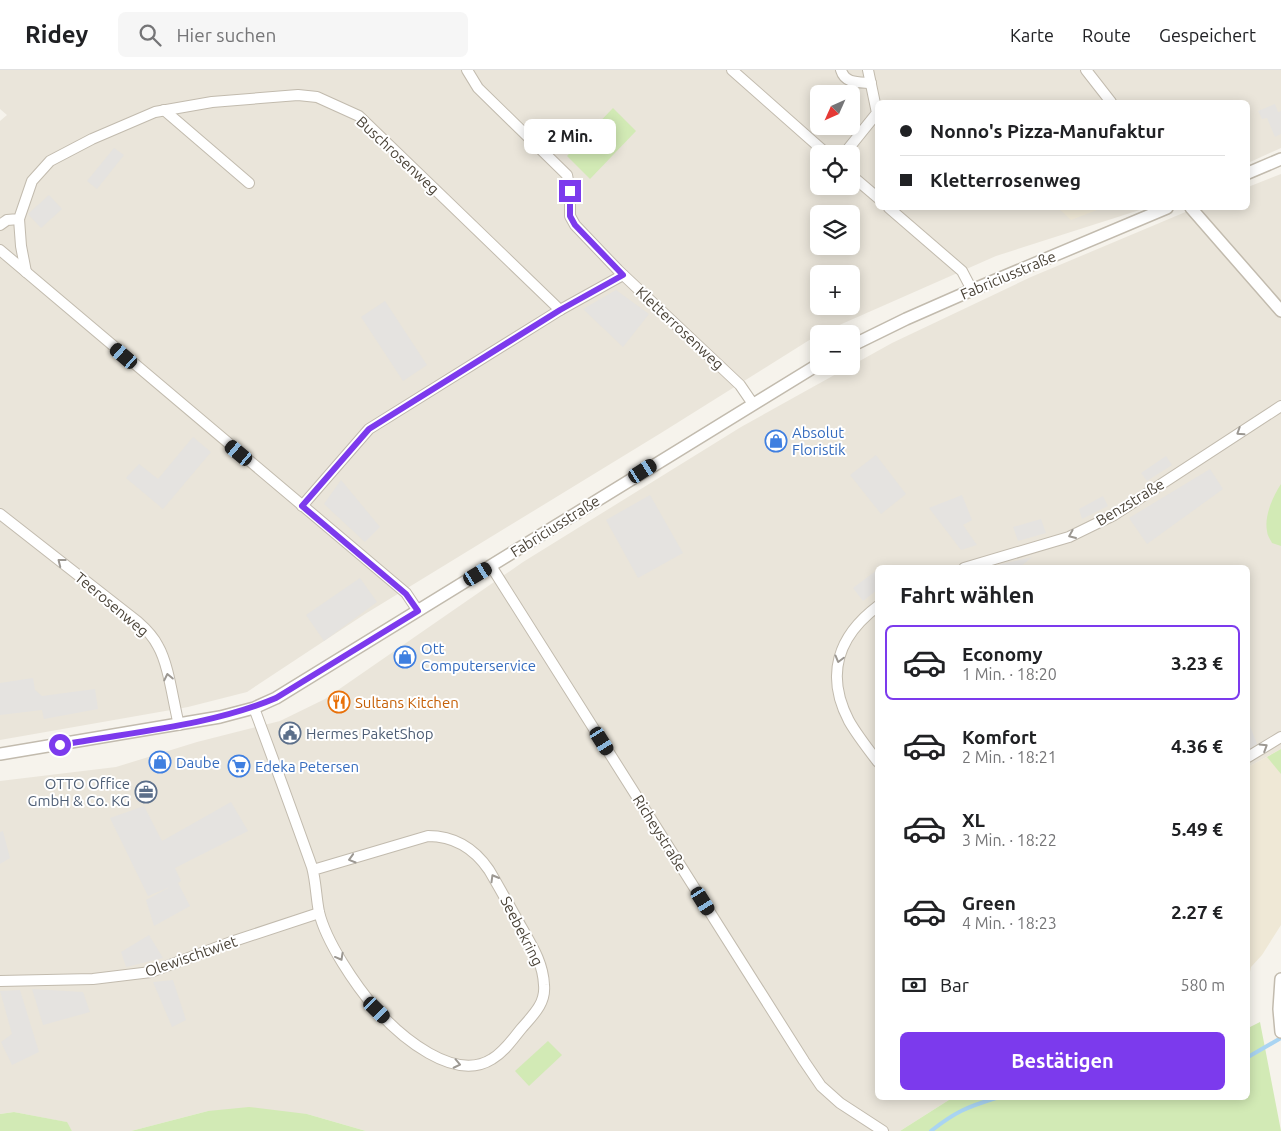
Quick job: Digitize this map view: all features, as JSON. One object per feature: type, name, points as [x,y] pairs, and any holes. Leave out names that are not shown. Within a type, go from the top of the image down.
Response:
[{"type":"street","name":"Kletterrosenweg","points":[[467,70],[478,88],[567,174],[570,191],[570,216],[575,225],[623,275],[740,385],[753,404]]},
{"type":"street","points":[[732,70],[817,145]]},
{"type":"street","points":[[841,70],[844,77],[850,81],[871,83]]},
{"type":"street","points":[[868,70],[875,103]]},
{"type":"street","points":[[1086,70],[1109,100]]},
{"type":"street","name":"Buschrosenweg","points":[[26,272],[21,246],[19,219],[32,181],[50,161],[92,139],[164,110],[212,102],[298,95],[317,98],[359,116],[560,310]]},
{"type":"street","points":[[164,110],[249,183]]},
{"type":"street","points":[[851,145],[875,115]]},
{"type":"street","points":[[1250,172],[1281,159]]},
{"type":"street","points":[[860,183],[875,195]]},
{"type":"street","points":[[891,210],[962,271],[972,290]]},
{"type":"street","name":"Fabriciusstraße","points":[[860,342],[972,290],[1162,210]]},
{"type":"street","points":[[1193,210],[1281,311]]},
{"type":"street","points":[[0,225],[7,220],[19,219]]},
{"type":"street","points":[[0,250],[406,594],[418,611]]},
{"type":"street","points":[[302,506],[369,429],[560,310],[623,275]]},
{"type":"street","name":"Fabriciusstraße","points":[[0,754],[220,717],[254,708],[276,698],[810,369]]},
{"type":"street","name":"Benzstraße","points":[[974,565],[1069,537],[1114,515],[1281,406]]},
{"type":"street","name":"Teerosenweg","points":[[0,514],[150,633],[159,646],[164,660],[178,724]]},
{"type":"street","name":"Richeystraße","points":[[492,566],[817,1080],[840,1103],[883,1131]]},
{"type":"street","points":[[875,608],[863,617],[853,629],[841,651],[837,666],[840,698],[849,721],[875,758]]},
{"type":"street","name":"Seebekring","points":[[254,708],[313,870],[319,913],[343,963],[368,1000],[387,1020],[412,1042],[440,1060],[467,1066],[484,1063],[502,1051],[540,1006],[544,996],[543,971],[537,954],[482,860],[458,841],[439,836],[428,836],[313,870]]},
{"type":"street","points":[[1250,756],[1281,737]]},
{"type":"street","name":"Olewischtwiet","points":[[0,981],[93,979],[151,972],[231,942],[319,913]]},
{"type":"street","points":[[1280,1028],[1281,979]]},
{"type":"shaded area","points":[[0,70],[1281,70],[1281,148],[1250,162],[1250,100],[875,100],[875,210],[1140,210],[996,256],[839,325],[810,325],[810,340],[365,614],[247,692],[188,707],[0,740],[0,121],[7,115],[0,109]]},
{"type":"shaded area","points":[[1275,104],[1278,112],[1281,111],[1281,134],[1275,137],[1267,118],[1262,119],[1258,111]]},
{"type":"shaded area","points":[[114,148],[124,155],[97,189],[87,181]]},
{"type":"shaded area","points":[[1281,174],[1281,749],[1250,766],[1250,565],[875,565],[875,1100],[949,1100],[900,1131],[366,1131],[307,1114],[208,1111],[131,1131],[72,1131],[66,1122],[14,1112],[0,1114],[0,781],[116,767],[197,742],[280,721],[325,699],[523,562],[741,427],[834,375],[860,375],[860,361],[892,343],[1031,277],[1190,210],[1250,210],[1250,186]]},
{"type":"shaded area","points":[[49,195],[62,209],[41,228],[28,214]]},
{"type":"shaded area","points":[[1060,210],[1097,210],[1071,220]]},
{"type":"shaded area","points":[[616,290],[649,314],[623,347],[583,309]]},
{"type":"shaded area","points":[[385,301],[427,365],[403,381],[361,317]]},
{"type":"shaded area","points":[[193,437],[211,452],[163,509],[126,478],[139,464],[158,479]]},
{"type":"shaded area","points":[[876,455],[906,494],[881,514],[850,475]]},
{"type":"shaded area","points":[[1166,456],[1172,465],[1147,481],[1141,473]]},
{"type":"shaded area","points":[[1210,469],[1223,489],[1147,544],[1129,518]]},
{"type":"shaded area","points":[[341,480],[380,527],[365,542],[324,504]]},
{"type":"shaded area","points":[[650,495],[683,553],[638,578],[606,520]]},
{"type":"shaded area","points":[[962,495],[972,520],[963,525],[977,545],[961,550],[929,508]]},
{"type":"shaded area","points":[[1103,496],[1108,506],[1082,519],[1079,509]]},
{"type":"shaded area","points":[[1041,519],[1046,533],[1018,541],[1013,527]]},
{"type":"shaded area","points":[[1032,557],[1022,565],[998,565]]},
{"type":"shaded area","points":[[875,572],[875,592],[863,601],[853,588]]},
{"type":"shaded area","points":[[360,578],[377,602],[324,641],[306,615]]},
{"type":"shaded area","points":[[33,678],[35,690],[42,696],[95,689],[98,709],[44,719],[42,710],[0,715],[0,683]]},
{"type":"shaded area","points":[[1250,726],[1257,744],[1250,749]]},
{"type":"shaded area","points":[[1281,749],[1281,925],[1262,955],[1251,967],[1250,972],[1250,766]]},
{"type":"shaded area","points":[[231,802],[248,831],[175,868],[181,881],[178,883],[190,906],[154,926],[146,900],[170,887],[148,896],[110,818],[144,806],[162,841]]},
{"type":"shaded area","points":[[3,831],[10,858],[0,864],[0,832]]},
{"type":"shaded area","points":[[149,935],[163,958],[126,967],[121,952]]},
{"type":"shaded area","points":[[173,980],[186,1020],[172,1027],[153,982]]},
{"type":"shaded area","points":[[32,989],[83,992],[90,1012],[43,1025]]},
{"type":"shaded area","points":[[20,990],[39,1052],[12,1065],[1,1042],[12,1034],[0,991]]},
{"type":"green space","points":[[613,108],[636,131],[590,179],[567,156]]},
{"type":"green space","points":[[1281,484],[1281,546],[1272,543],[1266,525],[1270,506]]},
{"type":"green space","points":[[1281,749],[1281,774],[1267,757]]},
{"type":"green space","points":[[1260,1022],[1281,1131],[900,1131],[949,1100],[1250,1100],[1250,1027]]},
{"type":"green space","points":[[548,1041],[562,1055],[529,1086],[515,1071]]},
{"type":"green space","points":[[249,1107],[307,1114],[366,1131],[131,1131],[208,1111]]},
{"type":"green space","points":[[14,1112],[67,1122],[72,1131],[0,1131],[0,1114]]},
{"type":"waterway","points":[[1250,1056],[1281,1038]]},
{"type":"waterway","points":[[931,1131],[962,1111],[990,1100]]},
{"type":"place","name":"Absolut Floristik","points":[[776,441]]},
{"type":"place","name":"Ott Computerservice","points":[[405,657]]},
{"type":"place","name":"Sultans Kitchen","points":[[339,702]]},
{"type":"place","name":"Hermes PaketShop","points":[[290,733]]},
{"type":"place","name":"Daube","points":[[160,762]]},
{"type":"place","name":"Edeka Petersen","points":[[239,766]]},
{"type":"place","name":"OTTO Office GmbH & Co. KG","points":[[146,792]]},
{"type":"route","points":[[60,745],[220,717],[254,708],[276,698],[322,671],[418,611],[406,594],[302,506],[369,429],[560,310],[623,275],[575,225],[570,216],[570,191]]}]
